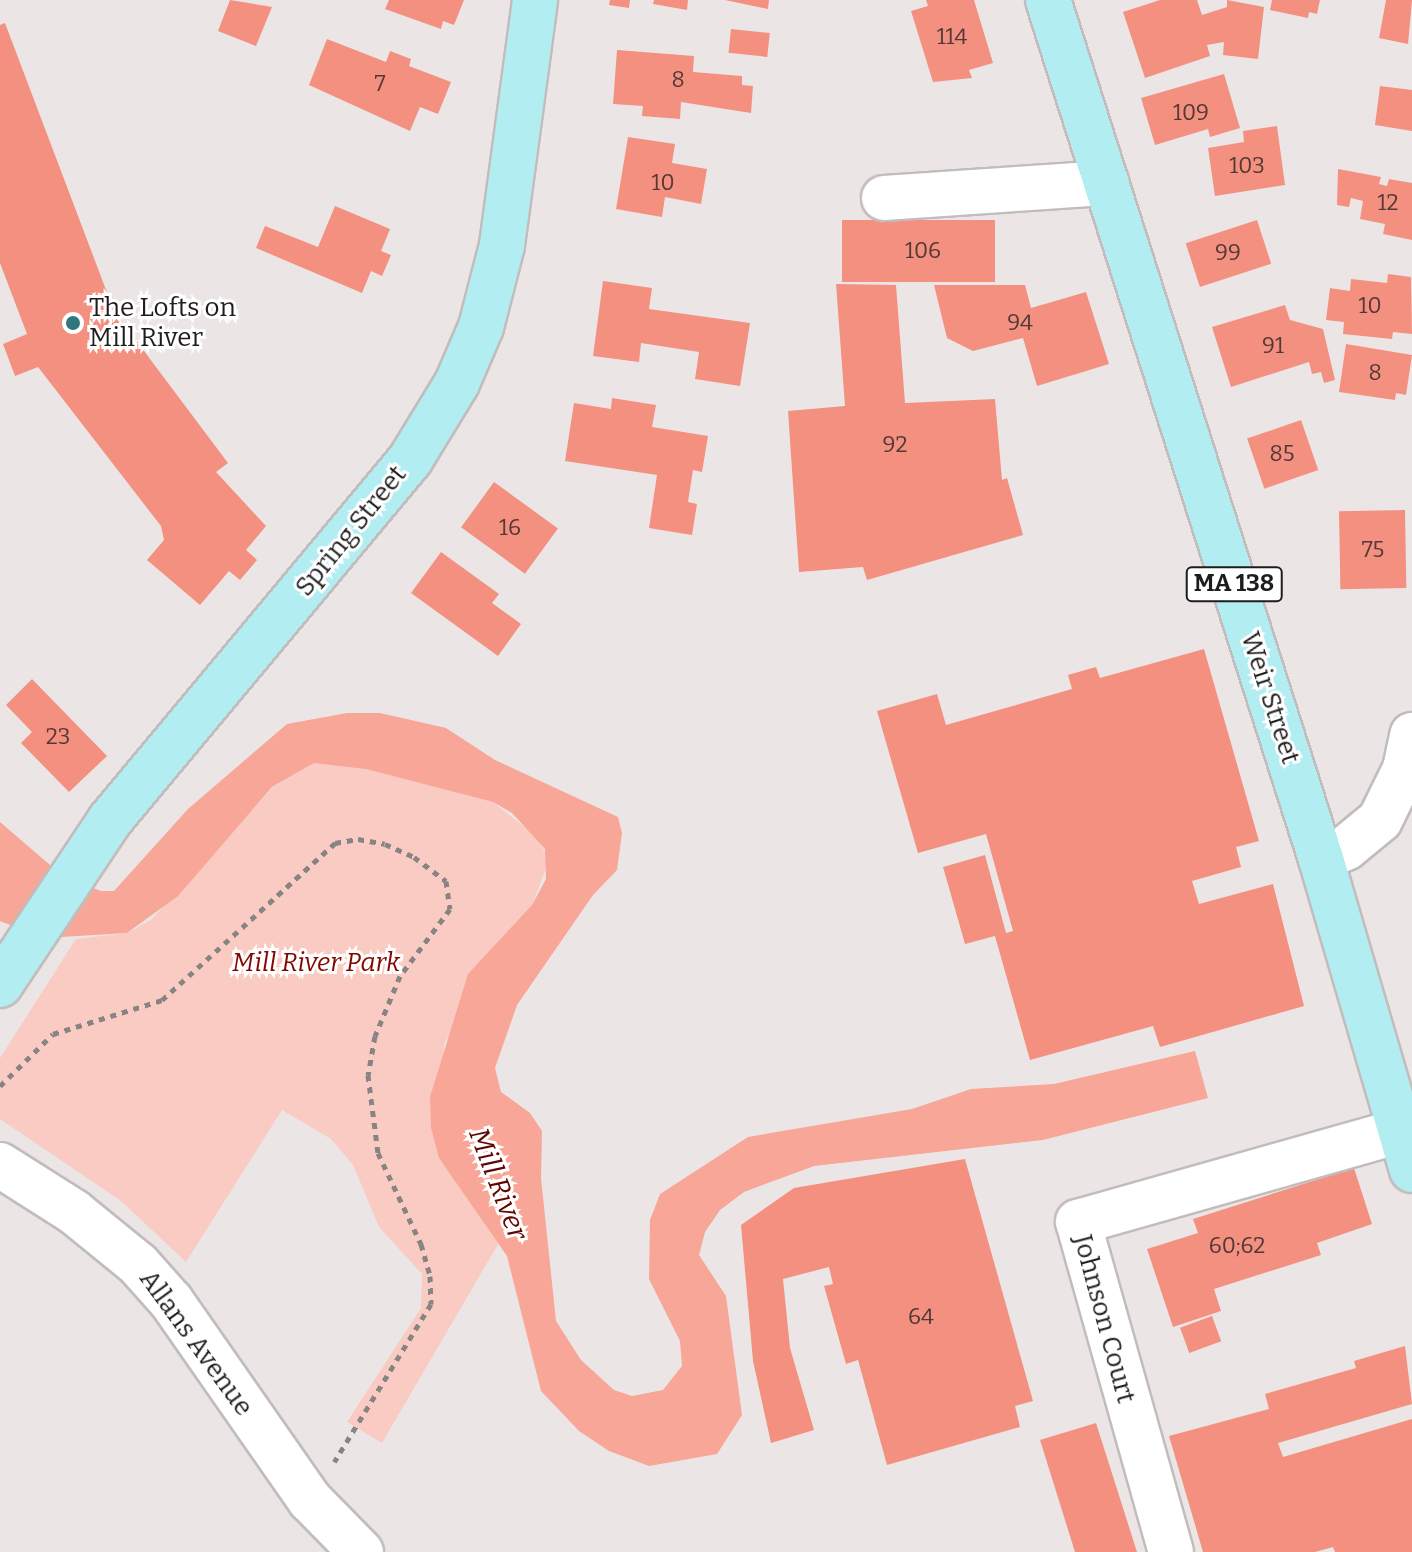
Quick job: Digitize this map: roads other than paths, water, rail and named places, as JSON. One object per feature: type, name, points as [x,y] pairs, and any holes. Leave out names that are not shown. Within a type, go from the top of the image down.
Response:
[{"type":"main road","name":"Spring Street","points":[[1,983],[98,836],[410,460],[457,383],[481,327],[502,245],[535,0]]},
{"type":"main road","name":"Weir Street","points":[[1048,0],[1321,859],[1406,1151]]},
{"type":"street","points":[[884,198],[1106,183]]},
{"type":"street","points":[[1321,859],[1346,848],[1380,820],[1405,769],[1412,735]]},
{"type":"street","name":"Johnson Court","points":[[1171,1552],[1078,1222],[1406,1151]]},
{"type":"street","name":"Allans Avenue","points":[[0,1165],[74,1212],[147,1273],[310,1500],[361,1552]]},
{"type":"water","name":"Mill River","points":[[347,713],[380,713],[446,728],[495,760],[618,817],[622,833],[617,870],[593,895],[517,1005],[495,1068],[501,1092],[530,1113],[542,1131],[541,1178],[556,1321],[581,1360],[614,1390],[632,1396],[663,1390],[682,1366],[680,1341],[649,1279],[650,1220],[660,1194],[748,1137],[912,1109],[971,1089],[1054,1084],[1195,1051],[1208,1098],[1043,1140],[814,1166],[744,1192],[720,1210],[705,1232],[699,1255],[726,1296],[742,1415],[717,1454],[649,1466],[609,1451],[579,1431],[541,1391],[507,1256],[439,1158],[431,1128],[430,1097],[468,974],[532,905],[546,879],[545,849],[512,813],[493,802],[366,769],[314,763],[272,787],[178,896],[127,933],[45,938],[0,921],[0,822],[64,877],[101,891],[114,891],[188,809],[287,724]]},
{"type":"place","name":"The Lofts on Mill River","points":[[73,323]]},
{"type":"park label","name":"Mill River Park","points":[[316,963]]}]
